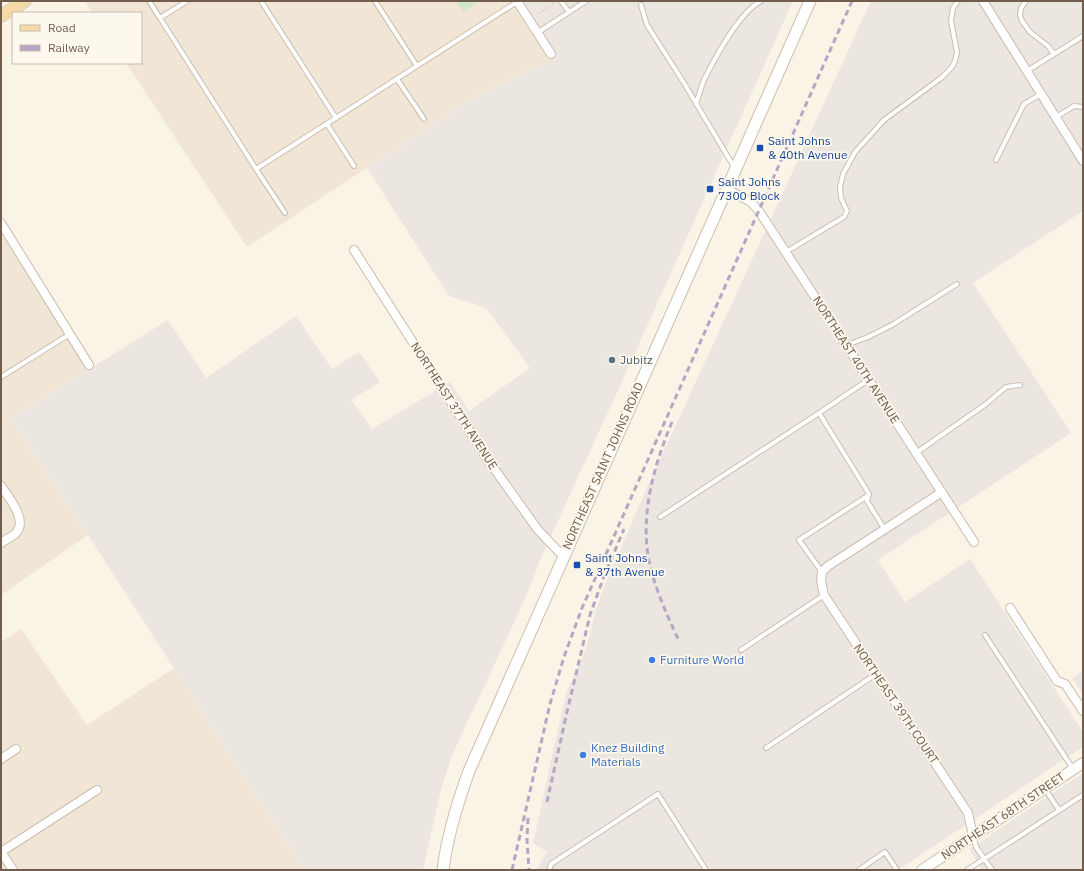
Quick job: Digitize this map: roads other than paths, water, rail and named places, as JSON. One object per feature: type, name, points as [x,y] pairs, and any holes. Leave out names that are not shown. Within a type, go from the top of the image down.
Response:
[{"type":"main road","points":[[1,16],[25,1]]},
{"type":"main road","name":"NORTHEAST SAINT JOHNS ROAD","points":[[443,870],[448,838],[468,771],[810,1]]},
{"type":"street","points":[[517,1],[551,54]]},
{"type":"street","points":[[983,1],[1083,161]]},
{"type":"street","name":"NORTHEAST 40TH AVENUE","points":[[727,190],[754,205],[759,210],[974,542]]},
{"type":"street","points":[[1,223],[89,366]]},
{"type":"street","name":"NORTHEAST 37TH AVENUE","points":[[354,250],[488,460],[538,530],[563,556]]},
{"type":"street","points":[[1,486],[19,514],[20,520],[19,527],[15,534],[1,542]]},
{"type":"street","points":[[822,572],[832,562],[885,530],[942,492]]},
{"type":"street","name":"NORTHEAST 39TH COURT","points":[[822,572],[820,581],[824,596],[968,813],[973,836]]},
{"type":"street","points":[[1010,608],[1057,681],[1065,684],[1083,711]]},
{"type":"street","points":[[1,759],[16,749]]},
{"type":"street","name":"NORTHEAST 68TH STREET","points":[[922,870],[1083,763]]},
{"type":"street","points":[[13,870],[1,852],[97,790]]},
{"type":"lane","points":[[149,1],[284,213]]},
{"type":"lane","points":[[160,18],[187,1]]},
{"type":"lane","points":[[261,1],[336,118]]},
{"type":"lane","points":[[375,1],[417,66]]},
{"type":"lane","points":[[256,169],[517,1]]},
{"type":"lane","points":[[561,1],[569,12]]},
{"type":"lane","points":[[537,33],[586,1]]},
{"type":"lane","points":[[696,104],[705,79],[724,44],[741,18],[754,4],[760,1]]},
{"type":"lane","points":[[786,252],[844,217],[847,211],[841,198],[840,187],[843,174],[855,152],[884,120],[941,78],[952,67],[957,52],[952,21],[953,8],[958,1]]},
{"type":"lane","points":[[1026,1],[1021,8],[1020,15],[1022,21],[1030,32],[1048,46],[1054,54]]},
{"type":"lane","points":[[641,5],[647,25],[735,170]]},
{"type":"lane","points":[[1027,71],[1083,36]]},
{"type":"lane","points":[[397,78],[424,119]]},
{"type":"lane","points":[[996,160],[1024,104],[1041,94]]},
{"type":"lane","points":[[1056,117],[1074,106],[1083,107]]},
{"type":"lane","points":[[327,124],[354,166]]},
{"type":"lane","points":[[847,345],[868,338],[892,325],[957,284]]},
{"type":"lane","points":[[1,377],[70,334]]},
{"type":"lane","points":[[660,517],[869,380]]},
{"type":"lane","points":[[916,453],[986,404],[1006,387],[1020,385]]},
{"type":"lane","points":[[818,413],[869,494],[867,501],[885,530]]},
{"type":"lane","points":[[822,572],[800,540],[869,494]]},
{"type":"lane","points":[[741,650],[824,596]]},
{"type":"lane","points":[[985,635],[1074,769]]},
{"type":"lane","points":[[766,748],[876,674]]},
{"type":"lane","points":[[1045,788],[1060,810]]},
{"type":"lane","points":[[549,870],[550,864],[658,794],[706,870]]},
{"type":"lane","points":[[967,870],[1083,795]]},
{"type":"lane","points":[[973,836],[976,847],[992,870]]},
{"type":"lane","points":[[859,870],[885,852],[897,870]]},
{"type":"railway","points":[[512,870],[550,704],[564,657],[582,608],[852,1]]},
{"type":"railway","points":[[672,422],[654,472],[650,490],[646,526],[649,561],[655,582],[679,641]]},
{"type":"railway","points":[[547,802],[590,615],[624,529]]},
{"type":"railway","points":[[528,818],[527,839],[529,870]]},
{"type":"place","name":"Saint Johns & 40th Avenue","points":[[760,148]]},
{"type":"place","name":"Saint Johns 7300 Block","points":[[710,189]]},
{"type":"place","name":"Jubitz","points":[[612,360]]},
{"type":"place","name":"Saint Johns & 37th Avenue","points":[[577,565]]},
{"type":"place","name":"Furniture World","points":[[652,660]]},
{"type":"place","name":"Knez Building Materials","points":[[583,755]]}]
